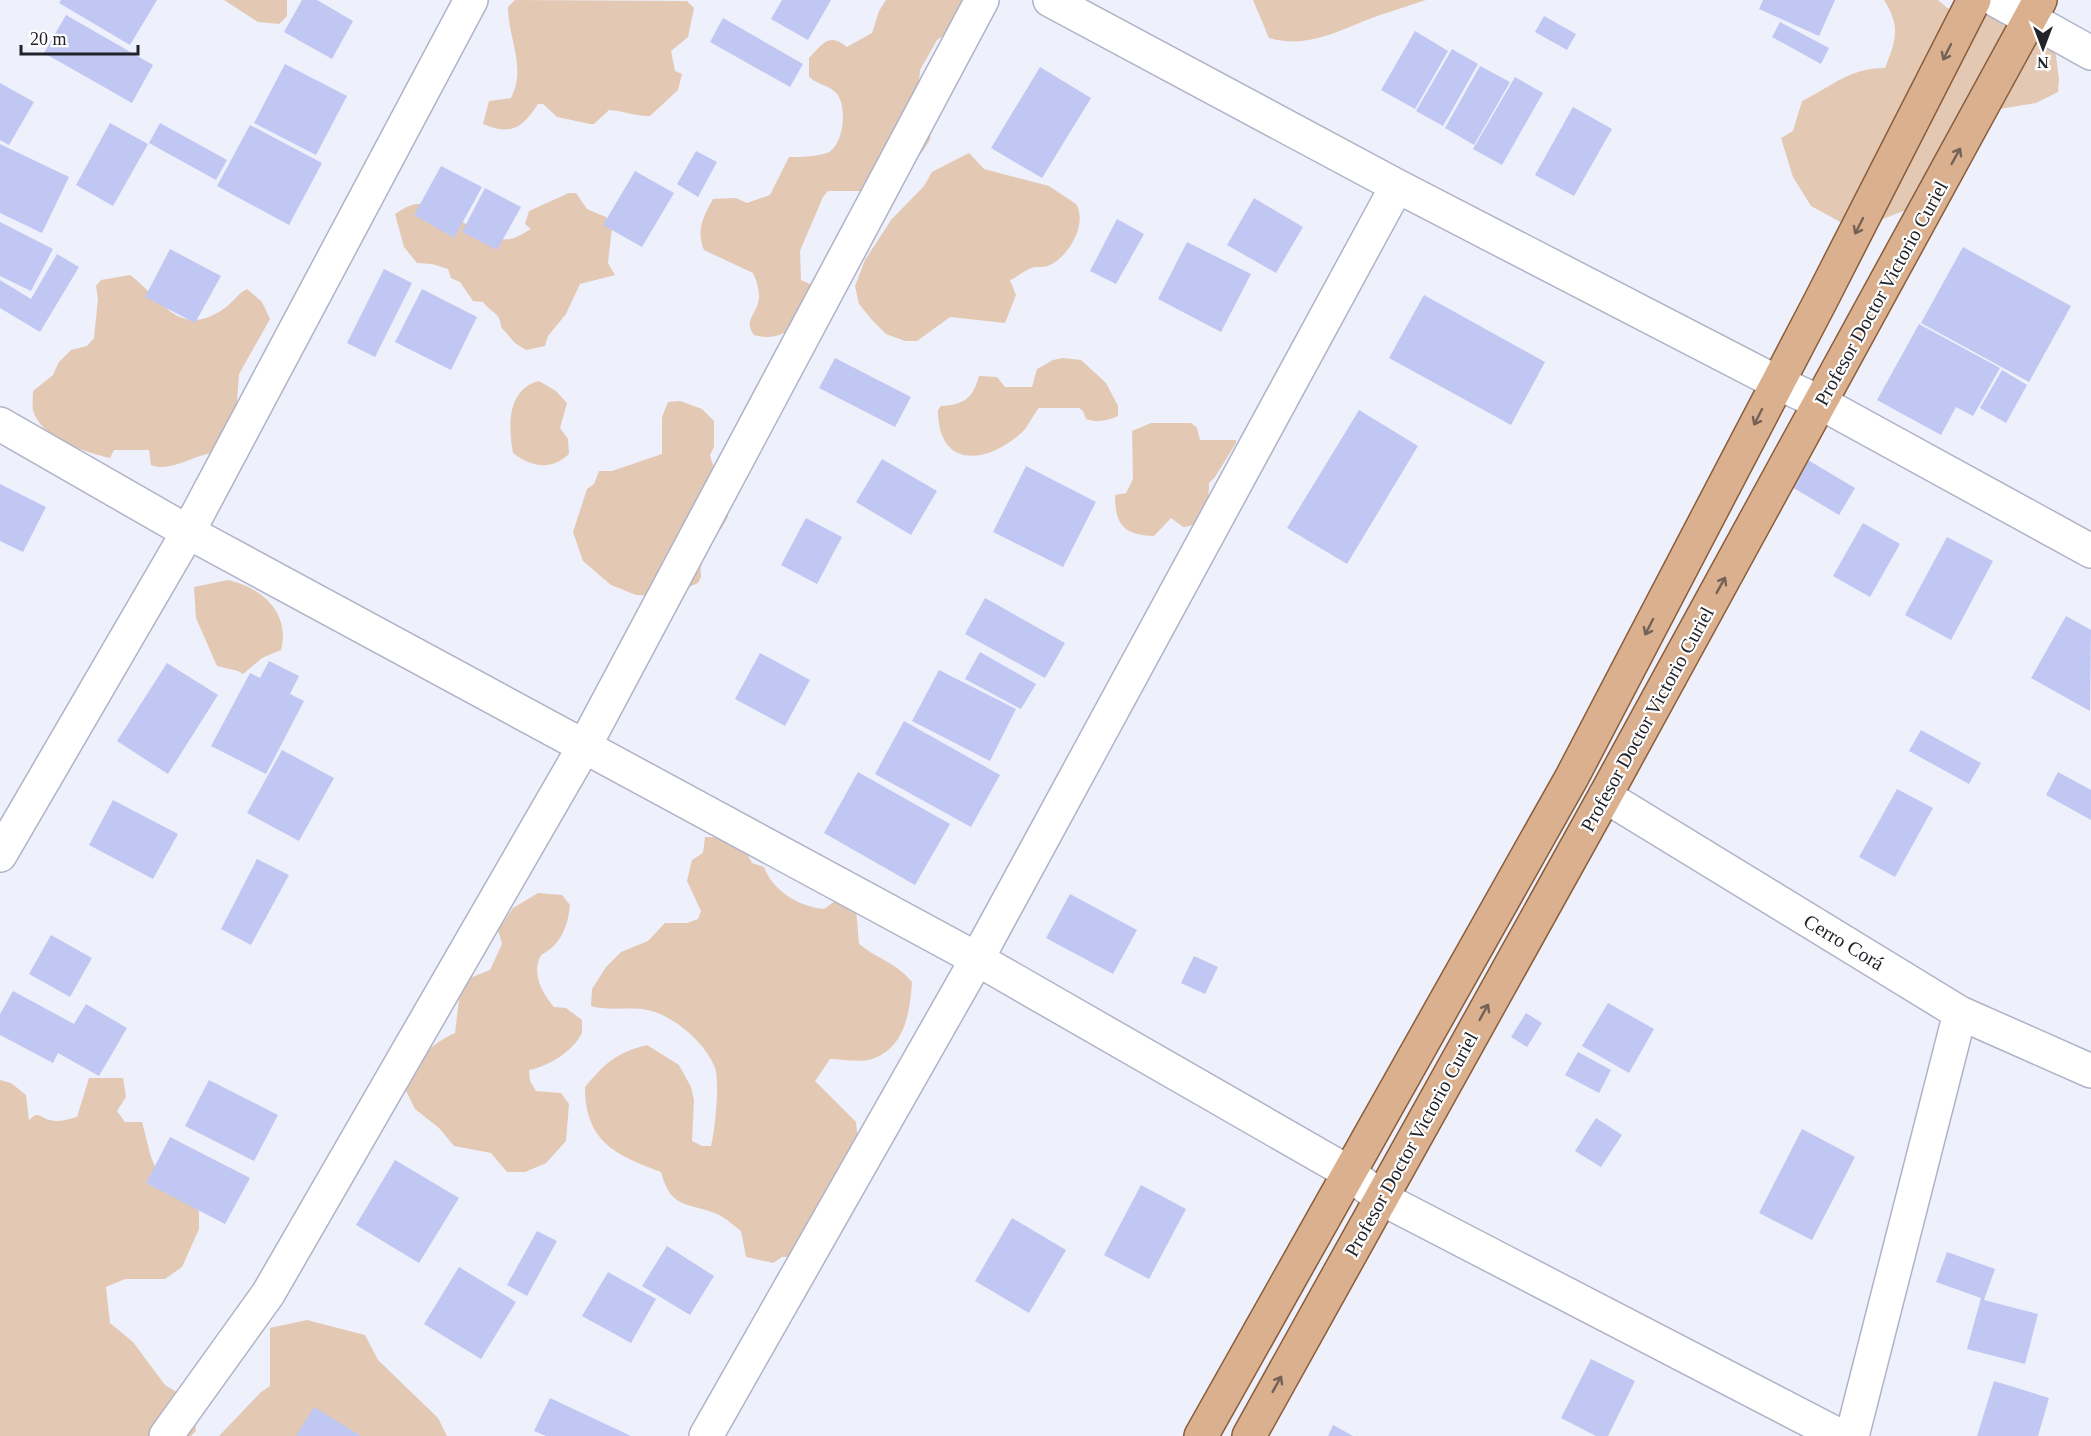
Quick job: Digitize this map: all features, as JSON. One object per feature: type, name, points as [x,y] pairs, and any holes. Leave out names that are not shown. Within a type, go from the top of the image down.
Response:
[{"type":"main road","name":"Profesor Doctor Victorio Curiel","points":[[1201,1436],[1572,777],[1776,382],[1820,302],[1974,0]]},
{"type":"main road","name":"Profesor Doctor Victorio Curiel","points":[[1249,1436],[1605,796],[2036,9]]},
{"type":"street","points":[[0,855],[188,532],[471,0]]},
{"type":"street","points":[[166,1436],[268,1294],[585,745],[981,0]]},
{"type":"street","points":[[1050,0],[1396,186],[1821,403],[2091,551]]},
{"type":"street","points":[[1996,0],[2036,9],[2091,53]]},
{"type":"street","points":[[706,1436],[977,959],[1396,186]]},
{"type":"street","points":[[0,424],[188,532],[977,959],[1348,1172],[1381,1198],[1840,1436]]},
{"type":"street","name":"Cerro Corá","points":[[1605,796],[1960,1013],[2091,1071]]},
{"type":"street","points":[[1852,1436],[1960,1013]]},
{"type":"shaded area","points":[[224,0],[287,0],[287,16],[279,24],[258,22]]},
{"type":"shaded area","points":[[515,0],[687,1],[694,8],[688,37],[671,51],[675,71],[682,74],[678,90],[650,116],[609,110],[594,124],[590,124],[557,117],[543,104],[538,104],[527,119],[515,127],[502,129],[483,124],[489,101],[511,98],[515,87],[517,64],[508,7]]},
{"type":"shaded area","points":[[886,0],[975,0],[946,34],[937,40],[920,70],[919,83],[931,126],[930,140],[895,184],[874,191],[828,191],[823,197],[800,251],[801,280],[823,290],[794,326],[786,332],[777,336],[754,335],[750,322],[759,296],[753,273],[704,250],[701,230],[704,218],[713,199],[736,198],[747,203],[770,195],[789,157],[818,155],[833,149],[841,134],[843,124],[842,104],[834,91],[809,77],[809,58],[822,44],[830,40],[835,40],[847,47],[872,33],[879,11]]},
{"type":"shaded area","points":[[1253,0],[1426,0],[1329,35],[1306,40],[1282,41],[1269,38]]},
{"type":"shaded area","points":[[1884,0],[1938,0],[1975,23],[1987,13],[2055,48],[2059,79],[2058,92],[2036,103],[1988,111],[1927,195],[1906,210],[1855,230],[1811,206],[1793,177],[1781,138],[1793,131],[1802,101],[1851,74],[1885,68],[1894,41],[1895,26]]},
{"type":"shaded area","points":[[969,153],[984,169],[1049,186],[1076,204],[1080,221],[1075,239],[1057,261],[1048,266],[1031,268],[1010,280],[1016,295],[1005,323],[950,317],[917,341],[905,341],[886,334],[859,304],[855,286],[865,260],[891,220],[924,186],[932,172]]},
{"type":"shaded area","points":[[569,193],[576,193],[587,209],[606,217],[612,227],[608,263],[615,275],[580,284],[566,314],[548,336],[545,346],[526,350],[515,343],[501,327],[497,316],[483,302],[473,301],[460,282],[451,278],[448,269],[432,264],[417,263],[404,247],[395,214],[416,204],[428,205],[440,209],[487,235],[498,239],[510,239],[531,229],[525,224],[529,211]]},
{"type":"shaded area","points":[[130,275],[161,304],[182,318],[193,320],[207,318],[226,308],[247,289],[262,302],[270,319],[239,374],[237,401],[230,424],[213,453],[166,467],[151,465],[149,450],[114,450],[110,458],[65,442],[54,436],[37,420],[33,408],[33,391],[53,375],[59,362],[71,350],[87,346],[94,338],[98,299],[96,286],[101,280]]},
{"type":"shaded area","points":[[1063,358],[1081,360],[1106,383],[1118,406],[1118,416],[1094,421],[1086,419],[1079,408],[1039,408],[1023,431],[1007,444],[993,451],[979,455],[966,455],[955,451],[946,443],[940,429],[938,410],[941,406],[956,404],[966,399],[974,390],[979,376],[997,377],[1005,387],[1032,387],[1037,369],[1053,360]]},
{"type":"shaded area","points":[[539,381],[556,391],[567,403],[560,428],[568,439],[569,454],[548,465],[534,464],[520,458],[513,453],[511,442],[511,420],[515,400],[528,385]]},
{"type":"shaded area","points":[[680,401],[702,409],[714,421],[714,447],[710,455],[713,465],[725,479],[728,490],[728,517],[721,529],[708,535],[700,546],[701,577],[698,583],[668,596],[636,595],[611,585],[583,561],[573,532],[587,489],[594,484],[599,471],[612,471],[662,454],[662,417],[668,402]]},
{"type":"shaded area","points":[[1151,423],[1191,423],[1197,428],[1200,440],[1236,440],[1215,477],[1209,483],[1205,511],[1197,522],[1183,527],[1171,518],[1154,536],[1128,530],[1119,521],[1115,505],[1115,495],[1126,493],[1133,479],[1132,431]]},
{"type":"shaded area","points":[[228,580],[262,595],[271,604],[282,624],[281,650],[262,658],[243,674],[217,666],[196,618],[194,587]]},
{"type":"shaded area","points":[[705,837],[720,838],[739,846],[752,863],[764,867],[773,883],[796,901],[824,909],[838,899],[856,909],[859,944],[899,969],[912,982],[910,1005],[904,1028],[892,1047],[883,1054],[867,1060],[830,1059],[815,1081],[856,1122],[858,1143],[800,1257],[782,1257],[773,1263],[746,1257],[741,1231],[717,1214],[675,1199],[665,1184],[661,1172],[630,1159],[606,1144],[597,1134],[586,1106],[585,1087],[599,1071],[619,1055],[647,1045],[679,1065],[691,1087],[694,1100],[692,1141],[702,1146],[711,1146],[716,1107],[716,1075],[711,1059],[699,1042],[682,1027],[655,1012],[591,1006],[592,989],[606,967],[621,952],[648,941],[665,923],[687,923],[698,919],[701,911],[687,881],[692,860],[703,853]]},
{"type":"shaded area","points":[[538,893],[562,895],[570,905],[562,934],[554,946],[541,955],[537,969],[539,982],[546,996],[554,1007],[566,1008],[582,1020],[582,1033],[578,1040],[559,1057],[529,1070],[530,1081],[536,1091],[561,1093],[569,1104],[566,1141],[546,1163],[525,1172],[507,1172],[491,1153],[454,1146],[439,1128],[415,1109],[404,1087],[424,1055],[437,1043],[455,1033],[464,977],[472,977],[490,970],[502,944],[498,930],[513,908]]},
{"type":"shaded area","points":[[89,1078],[123,1078],[126,1097],[117,1111],[125,1122],[142,1122],[151,1157],[160,1179],[193,1198],[199,1212],[199,1229],[182,1267],[165,1279],[125,1279],[106,1287],[110,1323],[133,1342],[165,1385],[187,1398],[193,1405],[196,1431],[191,1436],[0,1436],[0,1080],[11,1083],[26,1095],[29,1120],[35,1115],[56,1121],[77,1117]]},
{"type":"shaded area","points":[[307,1320],[365,1335],[378,1360],[438,1418],[447,1436],[219,1436],[261,1392],[270,1386],[270,1328]]},
{"type":"building","points":[[61,0],[157,0],[130,45],[59,3]]},
{"type":"building","points":[[302,0],[317,0],[353,21],[332,59],[284,32]]},
{"type":"building","points":[[782,0],[831,0],[808,40],[771,19]]},
{"type":"building","points":[[1763,0],[1835,0],[1819,36],[1759,9]]},
{"type":"building","points":[[66,15],[153,65],[132,103],[44,53]]},
{"type":"building","points":[[1544,16],[1576,34],[1567,50],[1535,32]]},
{"type":"building","points":[[723,18],[803,64],[790,87],[710,42]]},
{"type":"building","points":[[1780,22],[1829,48],[1821,64],[1772,37]]},
{"type":"building","points":[[1415,31],[1448,51],[1415,109],[1381,90]]},
{"type":"building","points":[[1452,49],[1478,64],[1443,126],[1416,111]]},
{"type":"building","points":[[285,64],[347,96],[316,155],[254,123]]},
{"type":"building","points":[[1480,66],[1510,82],[1474,145],[1445,128]]},
{"type":"building","points":[[1040,67],[1091,98],[1042,178],[991,148]]},
{"type":"building","points":[[1515,77],[1543,93],[1502,165],[1473,149]]},
{"type":"building","points":[[0,83],[34,102],[9,145],[0,140]]},
{"type":"building","points":[[1573,107],[1612,129],[1574,196],[1535,175]]},
{"type":"building","points":[[110,123],[148,144],[113,206],[76,185]]},
{"type":"building","points":[[160,123],[227,160],[216,180],[149,143]]},
{"type":"building","points":[[250,125],[322,163],[289,225],[217,186]]},
{"type":"building","points":[[0,144],[69,177],[42,233],[0,213]]},
{"type":"building","points":[[696,151],[717,162],[698,197],[677,184]]},
{"type":"building","points":[[441,166],[482,187],[454,238],[414,215]]},
{"type":"building","points":[[635,171],[674,193],[642,247],[603,225]]},
{"type":"building","points":[[485,188],[521,207],[497,250],[462,232]]},
{"type":"building","points":[[1254,198],[1303,227],[1276,273],[1227,245]]},
{"type":"building","points":[[1117,219],[1144,234],[1116,284],[1090,271]]},
{"type":"building","points":[[0,222],[53,249],[31,291],[0,276]]},
{"type":"building","points":[[1187,242],[1251,274],[1221,332],[1158,299]]},
{"type":"building","points":[[1963,247],[2071,306],[2029,382],[1921,323]]},
{"type":"building","points":[[170,249],[221,276],[195,323],[145,297]]},
{"type":"building","points":[[57,254],[79,267],[40,332],[0,308],[0,280],[31,299]]},
{"type":"building","points":[[384,269],[412,283],[375,357],[347,343]]},
{"type":"building","points":[[422,289],[477,317],[451,370],[395,342]]},
{"type":"building","points":[[1424,295],[1545,362],[1511,425],[1389,358]]},
{"type":"building","points":[[1919,324],[2000,368],[1973,416],[1956,407],[1941,435],[1877,400]]},
{"type":"building","points":[[835,358],[911,397],[895,427],[819,388]]},
{"type":"building","points":[[2002,370],[2027,385],[2006,423],[1980,408]]},
{"type":"building","points":[[1359,410],[1418,446],[1347,564],[1287,528]]},
{"type":"building","points":[[882,459],[937,491],[911,535],[856,502]]},
{"type":"building","points":[[1808,460],[1855,488],[1839,515],[1792,487]]},
{"type":"building","points":[[1026,466],[1096,502],[1063,567],[993,532]]},
{"type":"building","points":[[0,484],[46,507],[23,552],[0,541]]},
{"type":"building","points":[[806,518],[842,537],[817,584],[781,565]]},
{"type":"building","points":[[1863,523],[1900,544],[1870,597],[1833,576]]},
{"type":"building","points":[[1947,537],[1993,561],[1951,640],[1905,615]]},
{"type":"building","points":[[985,598],[1065,643],[1045,678],[965,634]]},
{"type":"building","points":[[2066,616],[2091,630],[2090,711],[2031,678]]},
{"type":"building","points":[[980,652],[1036,684],[1021,709],[965,679]]},
{"type":"building","points":[[760,653],[810,680],[785,726],[735,699]]},
{"type":"building","points":[[269,661],[299,676],[290,694],[304,701],[266,774],[211,746],[250,673],[260,678]]},
{"type":"building","points":[[167,663],[218,695],[168,774],[117,741]]},
{"type":"building","points":[[939,670],[1016,709],[990,761],[912,721]]},
{"type":"building","points":[[904,721],[1000,775],[971,827],[875,774]]},
{"type":"building","points":[[1921,730],[1981,763],[1969,784],[1909,751]]},
{"type":"building","points":[[282,750],[334,778],[299,841],[247,813]]},
{"type":"building","points":[[858,772],[950,824],[915,885],[824,833]]},
{"type":"building","points":[[2058,772],[2091,790],[2091,820],[2046,795]]},
{"type":"building","points":[[1897,789],[1933,808],[1895,877],[1859,857]]},
{"type":"building","points":[[113,800],[178,834],[153,879],[89,845]]},
{"type":"building","points":[[257,859],[289,875],[251,945],[221,929]]},
{"type":"building","points":[[1070,894],[1137,930],[1113,974],[1046,938]]},
{"type":"building","points":[[51,935],[92,958],[70,997],[29,974]]},
{"type":"building","points":[[1194,956],[1218,967],[1205,994],[1181,983]]},
{"type":"building","points":[[13,991],[74,1024],[86,1004],[127,1028],[99,1076],[58,1053],[53,1063],[0,1035],[0,1014]]},
{"type":"building","points":[[1608,1003],[1654,1029],[1629,1073],[1582,1046]]},
{"type":"building","points":[[1526,1013],[1542,1023],[1527,1047],[1511,1037]]},
{"type":"building","points":[[1578,1052],[1611,1070],[1599,1093],[1565,1075]]},
{"type":"building","points":[[209,1080],[278,1115],[254,1161],[185,1126]]},
{"type":"building","points":[[1596,1118],[1622,1135],[1601,1167],[1575,1151]]},
{"type":"building","points":[[1802,1129],[1855,1157],[1812,1240],[1759,1213]]},
{"type":"building","points":[[170,1137],[250,1178],[225,1224],[146,1183]]},
{"type":"building","points":[[395,1160],[459,1198],[419,1263],[356,1225]]},
{"type":"building","points":[[1141,1185],[1186,1209],[1149,1279],[1104,1255]]},
{"type":"building","points":[[1012,1218],[1066,1250],[1029,1313],[975,1281]]},
{"type":"building","points":[[537,1231],[557,1241],[527,1296],[507,1285]]},
{"type":"building","points":[[667,1246],[714,1276],[690,1315],[642,1286]]},
{"type":"building","points":[[1947,1252],[1995,1269],[1984,1300],[2038,1314],[2025,1364],[1967,1349],[1981,1298],[1936,1282]]},
{"type":"building","points":[[459,1267],[516,1302],[481,1359],[424,1324]]},
{"type":"building","points":[[608,1272],[656,1299],[631,1343],[582,1316]]},
{"type":"building","points":[[1591,1359],[1635,1381],[1608,1436],[1596,1436],[1561,1418]]},
{"type":"building","points":[[1994,1381],[2049,1398],[2038,1436],[1977,1436]]},
{"type":"building","points":[[550,1398],[631,1436],[546,1436],[534,1431]]},
{"type":"building","points":[[314,1407],[361,1436],[296,1436]]},
{"type":"building","points":[[1333,1425],[1353,1436],[1328,1436]]}]
